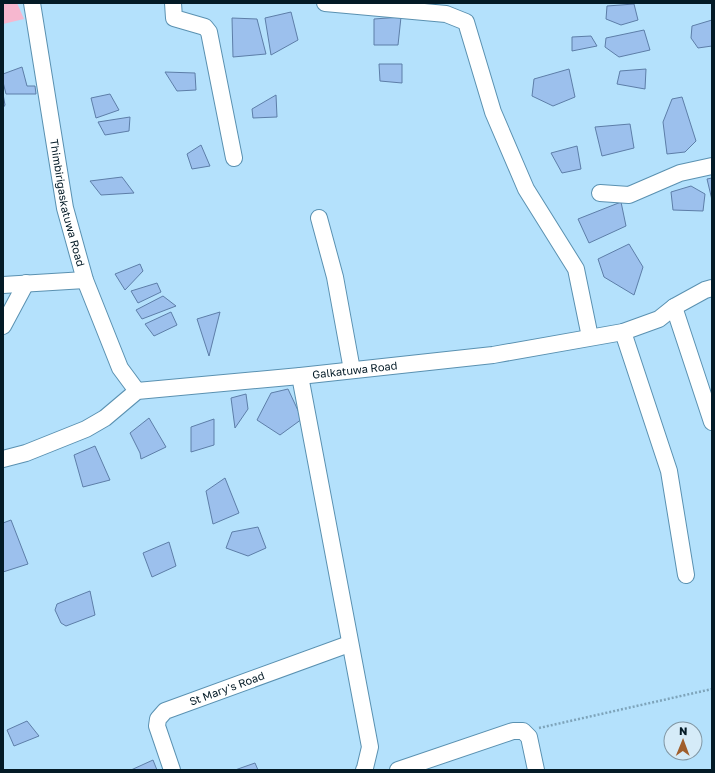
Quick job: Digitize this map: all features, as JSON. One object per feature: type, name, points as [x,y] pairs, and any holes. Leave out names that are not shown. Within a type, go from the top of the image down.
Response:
[{"type":"street","name":"Thimbirigaskatuwa Road","points":[[32,3],[65,208],[85,280],[120,368],[137,391]]},
{"type":"street","points":[[173,3],[174,18],[206,27],[209,32],[234,158]]},
{"type":"street","points":[[325,3],[446,14],[466,22],[493,112],[526,189],[576,270],[590,337]]},
{"type":"street","points":[[600,193],[629,195],[680,173],[712,166]]},
{"type":"street","points":[[319,218],[335,277],[352,370]]},
{"type":"street","points":[[3,285],[85,280]]},
{"type":"street","points":[[3,326],[26,283]]},
{"type":"street","name":"Galkatuwa Road","points":[[137,391],[300,376],[493,355],[623,332],[658,319],[674,307],[705,290],[712,288]]},
{"type":"street","points":[[674,307],[712,422]]},
{"type":"street","points":[[623,332],[669,471],[686,575]]},
{"type":"street","points":[[300,376],[370,747],[364,770]]},
{"type":"street","points":[[3,459],[26,453],[86,429],[105,418],[137,391]]},
{"type":"street","name":"St Mary's Road","points":[[172,770],[157,726],[158,719],[165,711],[350,644]]},
{"type":"street","points":[[398,770],[513,731],[523,731],[529,737],[536,770]]},
{"type":"path","points":[[523,731],[712,689]]},
{"type":"shaded area","points":[[3,3],[17,3],[24,19],[3,24]]},
{"type":"building","points":[[634,4],[638,20],[621,25],[606,19],[607,6]]},
{"type":"building","points":[[291,12],[298,40],[271,55],[265,18]]},
{"type":"building","points":[[401,17],[398,45],[374,45],[374,19]]},
{"type":"building","points":[[232,18],[257,19],[266,54],[233,57]]},
{"type":"building","points":[[712,20],[712,46],[698,48],[691,38],[692,26]]},
{"type":"building","points":[[644,30],[650,50],[619,57],[605,47],[606,38]]},
{"type":"building","points":[[591,36],[597,46],[572,51],[572,37]]},
{"type":"building","points":[[379,64],[402,64],[402,83],[380,81]]},
{"type":"building","points":[[22,67],[27,86],[35,86],[36,94],[6,94],[3,74]]},
{"type":"building","points":[[569,69],[575,97],[553,106],[532,96],[534,79]]},
{"type":"building","points":[[646,69],[645,89],[617,84],[620,71]]},
{"type":"building","points":[[165,72],[195,73],[196,90],[177,91]]},
{"type":"building","points":[[3,94],[5,105],[3,108]]},
{"type":"building","points":[[110,94],[119,110],[96,118],[91,98]]},
{"type":"building","points":[[276,95],[277,117],[253,118],[252,109]]},
{"type":"building","points":[[682,97],[696,141],[685,152],[667,154],[663,122],[672,99]]},
{"type":"building","points":[[130,117],[129,131],[105,135],[98,122]]},
{"type":"building","points":[[630,124],[634,148],[602,156],[595,127]]},
{"type":"building","points":[[201,145],[210,166],[192,169],[187,154]]},
{"type":"building","points":[[577,146],[581,169],[562,173],[551,153]]},
{"type":"building","points":[[122,177],[134,193],[101,195],[90,181]]},
{"type":"building","points":[[712,178],[712,200],[707,179]]},
{"type":"building","points":[[691,186],[705,194],[703,211],[673,210],[671,192]]},
{"type":"building","points":[[621,202],[626,226],[589,243],[578,219]]},
{"type":"building","points":[[629,244],[643,267],[634,295],[604,277],[598,259]]},
{"type":"building","points":[[140,264],[143,271],[125,290],[115,274]]},
{"type":"building","points":[[157,283],[161,292],[138,303],[131,291]]},
{"type":"building","points":[[163,296],[176,306],[142,319],[136,310]]},
{"type":"building","points":[[171,312],[177,325],[154,336],[145,324]]},
{"type":"building","points":[[220,312],[209,356],[197,319]]},
{"type":"building","points":[[288,389],[302,419],[280,435],[257,420],[271,393]]},
{"type":"building","points":[[246,394],[248,409],[235,428],[231,398]]},
{"type":"building","points":[[149,418],[166,447],[141,459],[140,453],[130,433]]},
{"type":"building","points":[[214,419],[214,445],[191,452],[191,427]]},
{"type":"building","points":[[95,446],[110,480],[83,487],[74,455]]},
{"type":"building","points":[[225,478],[239,513],[213,524],[206,491]]},
{"type":"building","points":[[11,520],[28,564],[3,572],[3,523]]},
{"type":"building","points":[[258,527],[266,548],[248,556],[226,548],[232,532]]},
{"type":"building","points":[[169,542],[176,566],[152,577],[143,553]]},
{"type":"building","points":[[90,591],[95,615],[66,626],[61,623],[55,610],[57,604]]},
{"type":"building","points":[[27,721],[39,736],[14,746],[7,730]]},
{"type":"building","points":[[153,760],[157,770],[131,770]]},
{"type":"building","points":[[255,763],[258,770],[235,770]]}]
